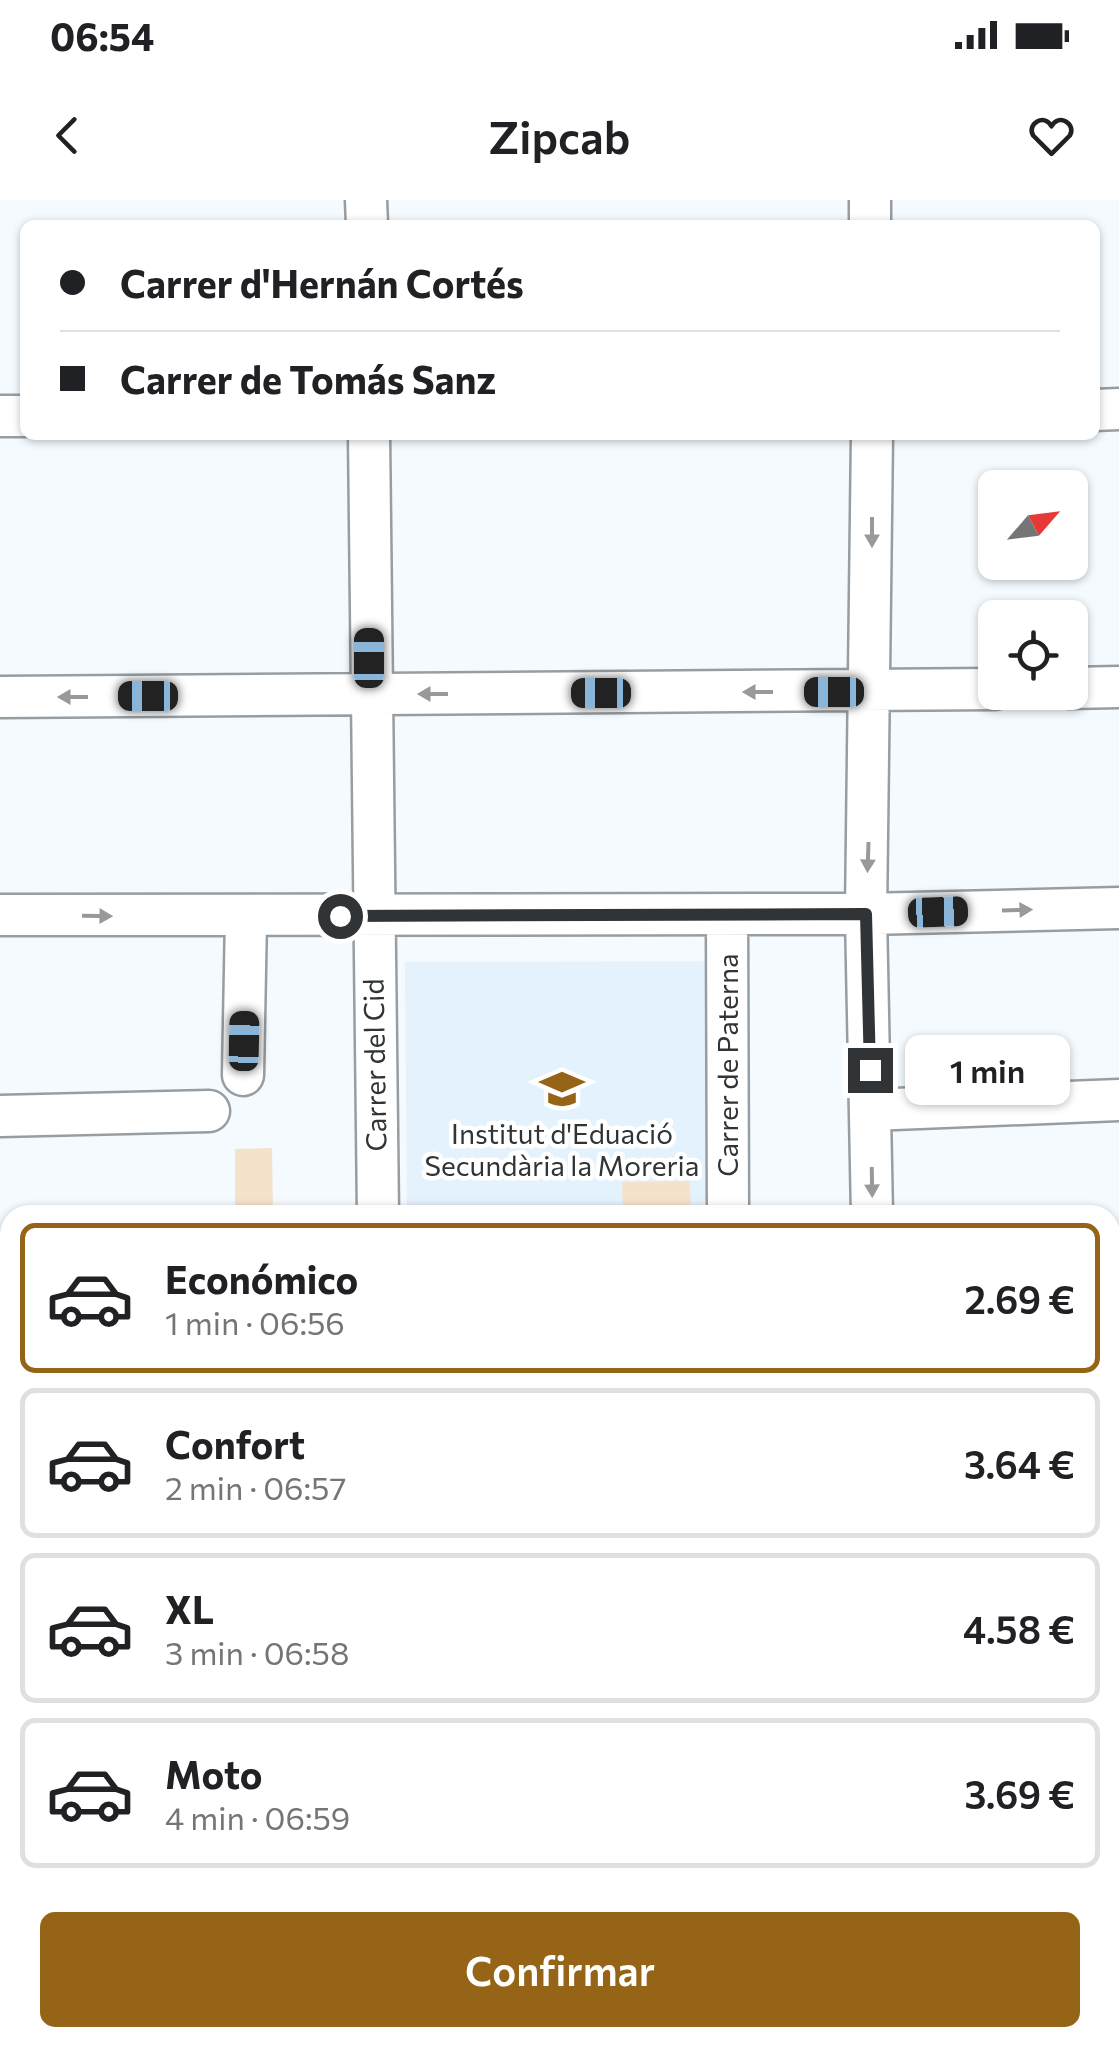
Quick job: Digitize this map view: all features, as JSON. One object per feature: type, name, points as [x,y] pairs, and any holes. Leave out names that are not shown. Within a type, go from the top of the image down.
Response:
[{"type":"street","name":"Carrer del Cid","points":[[369,440],[378,1205]]},
{"type":"street","points":[[872,440],[872,691],[866,914],[872,1205]]},
{"type":"street","points":[[1088,688],[1119,687]]},
{"type":"street","points":[[0,697],[978,689]]},
{"type":"street","points":[[0,915],[728,915],[1119,908]]},
{"type":"street","name":"Carrer de Paterna","points":[[728,915],[728,1205]]},
{"type":"street","points":[[244,1075],[246,917]]},
{"type":"street","points":[[870,1110],[1119,1100]]},
{"type":"street","points":[[0,1116],[209,1111]]},
{"type":"shaded area","name":"Institut d'Eduació Secundària la Moreria","points":[[718,961],[717,1205],[407,1205],[405,962]]},
{"type":"shaded area","points":[[272,1148],[273,1205],[235,1205],[235,1149]]},
{"type":"shaded area","points":[[690,1181],[691,1205],[623,1205],[622,1182]]},
{"type":"place","name":"Institut d'Eduació Secundària la Moreria","points":[[562,1089]]},
{"type":"route","points":[[340,916],[866,914],[870,1070]]}]
